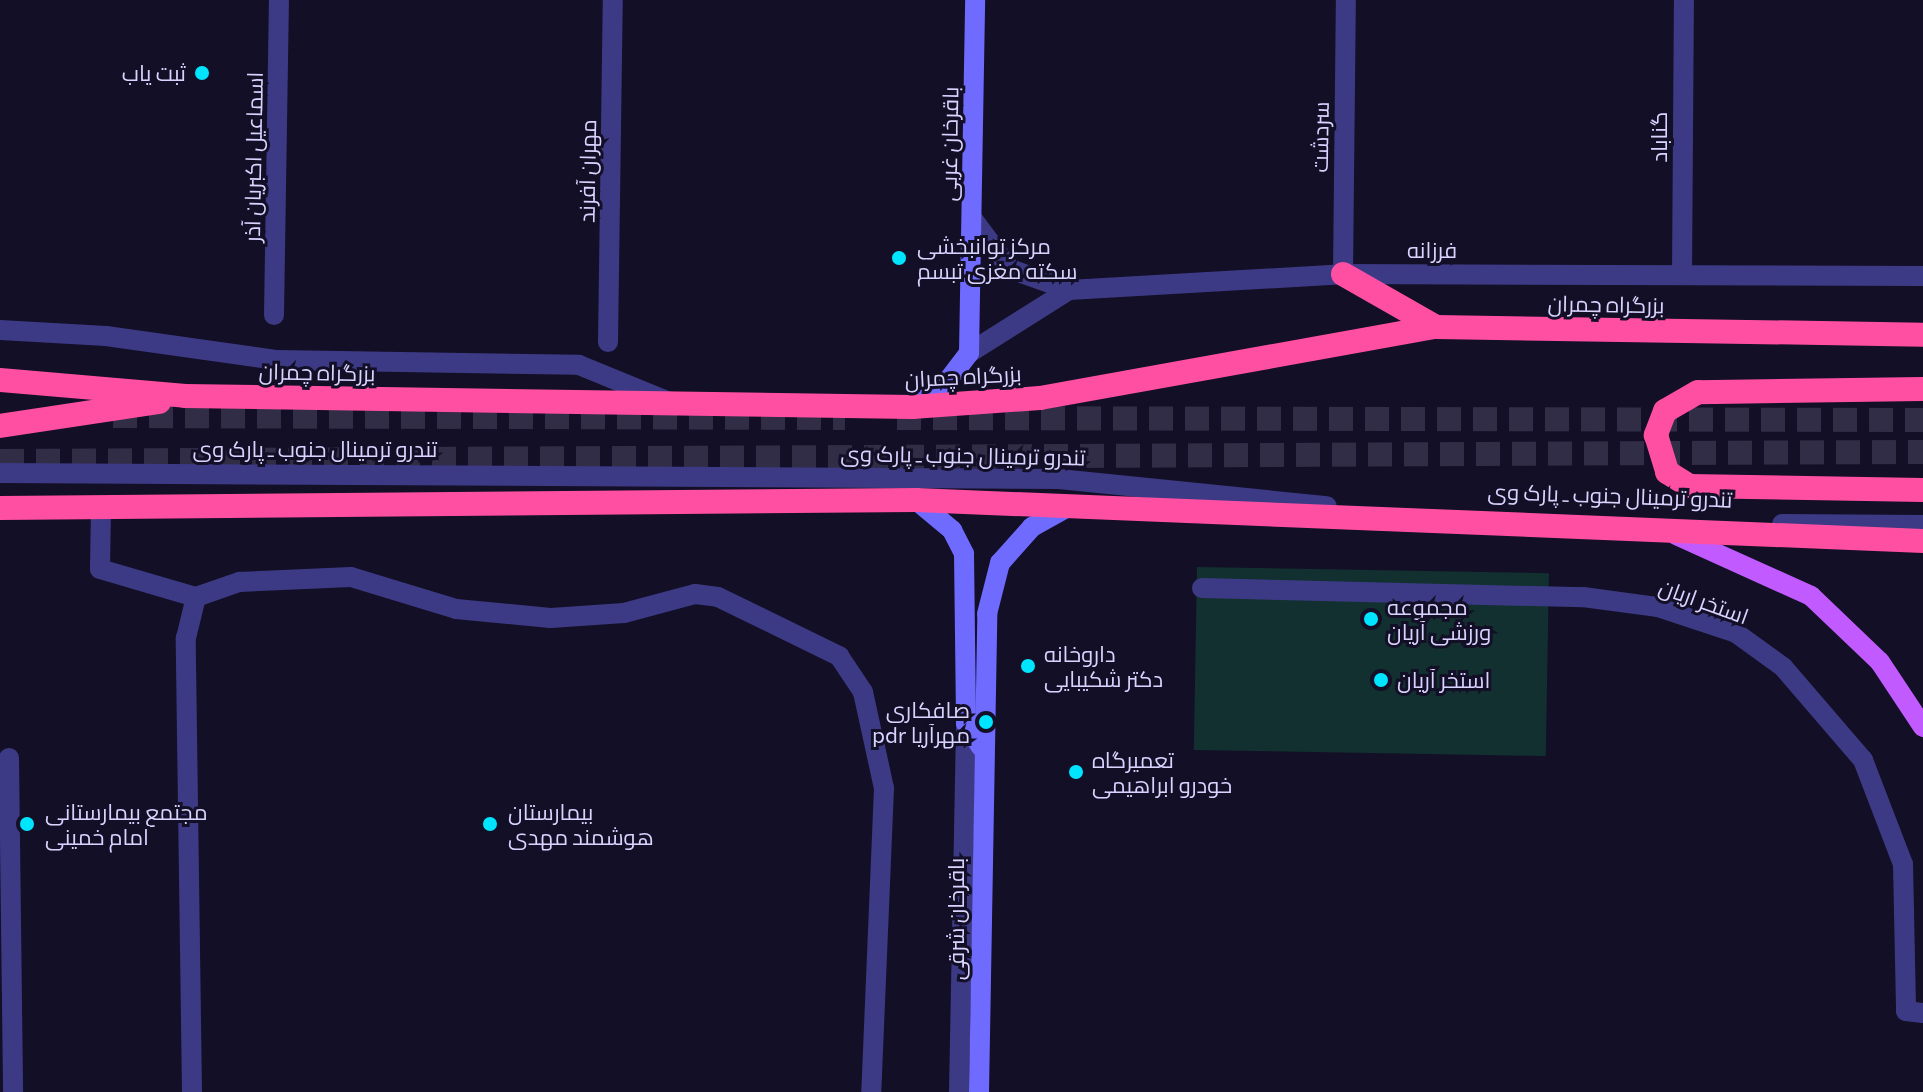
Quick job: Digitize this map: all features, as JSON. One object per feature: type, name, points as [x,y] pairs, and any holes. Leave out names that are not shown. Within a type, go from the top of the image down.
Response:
[{"type":"highway","points":[[1343,274],[1436,327]]},
{"type":"highway","name":"بزرگراه چمران","points":[[0,380],[185,396],[912,407],[1040,398],[1436,327],[1923,335]]},
{"type":"highway","points":[[1923,389],[1698,392],[1665,411],[1656,435],[1667,472],[1689,486],[1923,490]]},
{"type":"highway","points":[[0,426],[40,426],[185,396]]},
{"type":"highway","points":[[0,508],[916,500],[1676,535],[1923,541]]},
{"type":"main road","points":[[1676,535],[1811,596],[1880,662],[1923,727]]},
{"type":"street","name":"اسماعیل اکبریان آذر","points":[[274,315],[279,0]]},
{"type":"street","name":"مهران آفرند","points":[[608,342],[613,0]]},
{"type":"street","name":"باقرخان غربی","points":[[969,353],[975,0]]},
{"type":"street","name":"سردشت","points":[[1343,274],[1346,0]]},
{"type":"street","name":"گناباد","points":[[1682,275],[1684,0]]},
{"type":"street","name":"فرزانه","points":[[972,218],[1010,269],[1069,290],[1343,274],[1923,276]]},
{"type":"street","points":[[912,407],[943,387],[969,353],[1069,290]]},
{"type":"street","points":[[0,330],[106,336],[277,360],[579,365],[671,402]]},
{"type":"street","name":"تندرو ترمینال جنوب ـ پارک وی","points":[[0,473],[1059,479],[1314,505],[1647,523],[1923,525]]},
{"type":"street","points":[[916,500],[952,530],[964,554],[966,723],[959,1092]]},
{"type":"street","name":"باقرخان شرقی","points":[[979,1092],[981,747],[992,582],[1022,537],[1066,508]]},
{"type":"street","points":[[101,509],[100,569],[196,597],[239,582],[351,577],[456,609],[551,618],[624,613],[695,594],[718,597],[839,656],[863,692],[884,788],[871,1092]]},
{"type":"street","name":"استخر اریان","points":[[1202,588],[1583,597],[1658,607],[1736,633],[1783,667],[1863,760],[1903,864],[1906,1011],[1923,1013]]},
{"type":"street","points":[[192,1092],[186,638],[196,597]]},
{"type":"street","points":[[966,723],[981,747]]},
{"type":"street","points":[[9,758],[13,1092]]},
{"type":"green space","name":"مجموعه ورزشی آریان","points":[[1197,567],[1549,573],[1546,756],[1194,750]]},
{"type":"tunnel","points":[[113,416],[845,418]]},
{"type":"tunnel","points":[[897,418],[1923,420]]},
{"type":"tunnel","points":[[0,461],[1923,452]]},
{"type":"place","name":"ثبت یاب","points":[[202,73]]},
{"type":"place","name":"مرکز توانبخشی سکته مغزی تبسم","points":[[899,258]]},
{"type":"place","name":"مجموعه ورزشی آریان","points":[[1371,619]]},
{"type":"place","name":"داروخانه دکتر شکیبایی","points":[[1028,666]]},
{"type":"place","name":"استخر آریان","points":[[1381,680]]},
{"type":"place","name":"صافکاری pdr مهرآریا","points":[[986,722]]},
{"type":"place","name":"تعمیرگاه خودرو ابراهیمی","points":[[1076,772]]},
{"type":"place","name":"مجتمع بیمارستانی امام خمینی","points":[[27,824]]},
{"type":"place","name":"بیمارستان هوشمند مهدی","points":[[490,824]]}]
